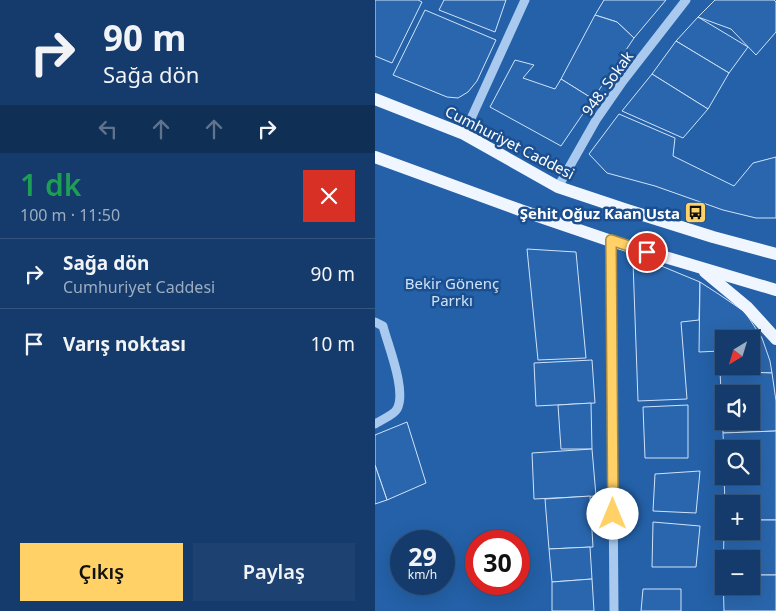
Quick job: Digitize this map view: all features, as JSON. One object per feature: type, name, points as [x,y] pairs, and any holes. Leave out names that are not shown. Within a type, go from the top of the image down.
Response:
[{"type":"main road","name":"Cumhuriyet Caddesi","points":[[375,99],[464,134],[557,186],[661,221],[776,254]]},
{"type":"main road","points":[[375,157],[520,210],[776,290]]},
{"type":"main road","points":[[702,268],[747,307],[776,339]]},
{"type":"street","points":[[464,134],[525,0]]},
{"type":"street","name":"948. Sokak","points":[[557,186],[596,120],[623,81],[686,0]]},
{"type":"street","points":[[611,240],[614,611]]},
{"type":"street","points":[[375,322],[383,326],[395,362],[401,399],[397,411],[375,424]]},
{"type":"green space","name":"Bekir Gönenç Parrkı","points":[[375,0],[776,0],[776,611],[375,611]]},
{"type":"building","points":[[375,0],[418,0],[422,2],[392,63],[375,56]]},
{"type":"building","points":[[444,0],[506,0],[495,32],[439,10]]},
{"type":"building","points":[[604,0],[666,0],[634,38],[617,22],[595,15]]},
{"type":"building","points":[[715,0],[774,0],[776,2],[776,32],[756,55],[731,29],[698,17]]},
{"type":"building","points":[[425,10],[496,40],[477,81],[468,92],[458,98],[447,97],[393,75]]},
{"type":"building","points":[[595,15],[617,22],[634,38],[593,99],[561,79]]},
{"type":"building","points":[[698,17],[748,47],[729,73],[676,41]]},
{"type":"building","points":[[676,41],[729,73],[708,109],[652,74]]},
{"type":"building","points":[[515,60],[534,65],[523,78],[555,89],[561,79],[593,99],[561,146],[490,107]]},
{"type":"building","points":[[652,74],[708,109],[683,138],[622,111]]},
{"type":"building","points":[[619,114],[675,138],[673,156],[734,186],[753,163],[776,157],[776,218],[756,218],[723,210],[655,186],[607,173],[589,154]]},
{"type":"building","points":[[527,249],[576,252],[586,358],[538,360]]},
{"type":"building","points":[[642,258],[700,282],[699,320],[681,322],[687,399],[638,401],[633,262]]},
{"type":"building","points":[[700,282],[745,312],[757,330],[715,330],[715,351],[699,352]]},
{"type":"building","points":[[760,335],[770,361],[772,373],[760,373]]},
{"type":"building","points":[[592,360],[595,403],[536,406],[534,363]]},
{"type":"building","points":[[760,373],[772,373],[776,401],[776,431],[723,433],[723,430],[760,430],[760,385],[721,385],[720,375],[760,375]]},
{"type":"building","points":[[591,403],[592,449],[561,449],[558,405]]},
{"type":"building","points":[[688,405],[688,458],[645,458],[643,407]]},
{"type":"building","points":[[407,422],[426,483],[387,500],[375,465],[375,435]]},
{"type":"building","points":[[776,431],[776,520],[760,520],[760,495],[725,495],[724,485],[760,485],[760,440],[723,440],[723,433]]},
{"type":"building","points":[[592,449],[596,496],[534,499],[532,453]]},
{"type":"building","points":[[375,465],[387,500],[375,504]]},
{"type":"building","points":[[700,471],[696,513],[653,511],[655,474]]},
{"type":"building","points":[[590,496],[593,547],[549,549],[545,499]]},
{"type":"building","points":[[760,520],[776,520],[776,575],[760,575],[760,550],[724,550],[724,540],[760,540]]},
{"type":"building","points":[[653,522],[700,526],[696,567],[652,567]]},
{"type":"building","points":[[590,547],[592,579],[552,582],[549,549]]},
{"type":"building","points":[[760,575],[776,575],[776,611],[724,611],[724,595],[760,595]]},
{"type":"building","points":[[592,579],[594,611],[552,611],[552,582]]},
{"type":"building","points":[[643,589],[681,589],[681,611],[641,611]]},
{"type":"place","name":"Şehit Oğuz Kaan Usta","points":[[696,213]]},
{"type":"route","points":[[613,514],[611,240],[647,252]]}]
